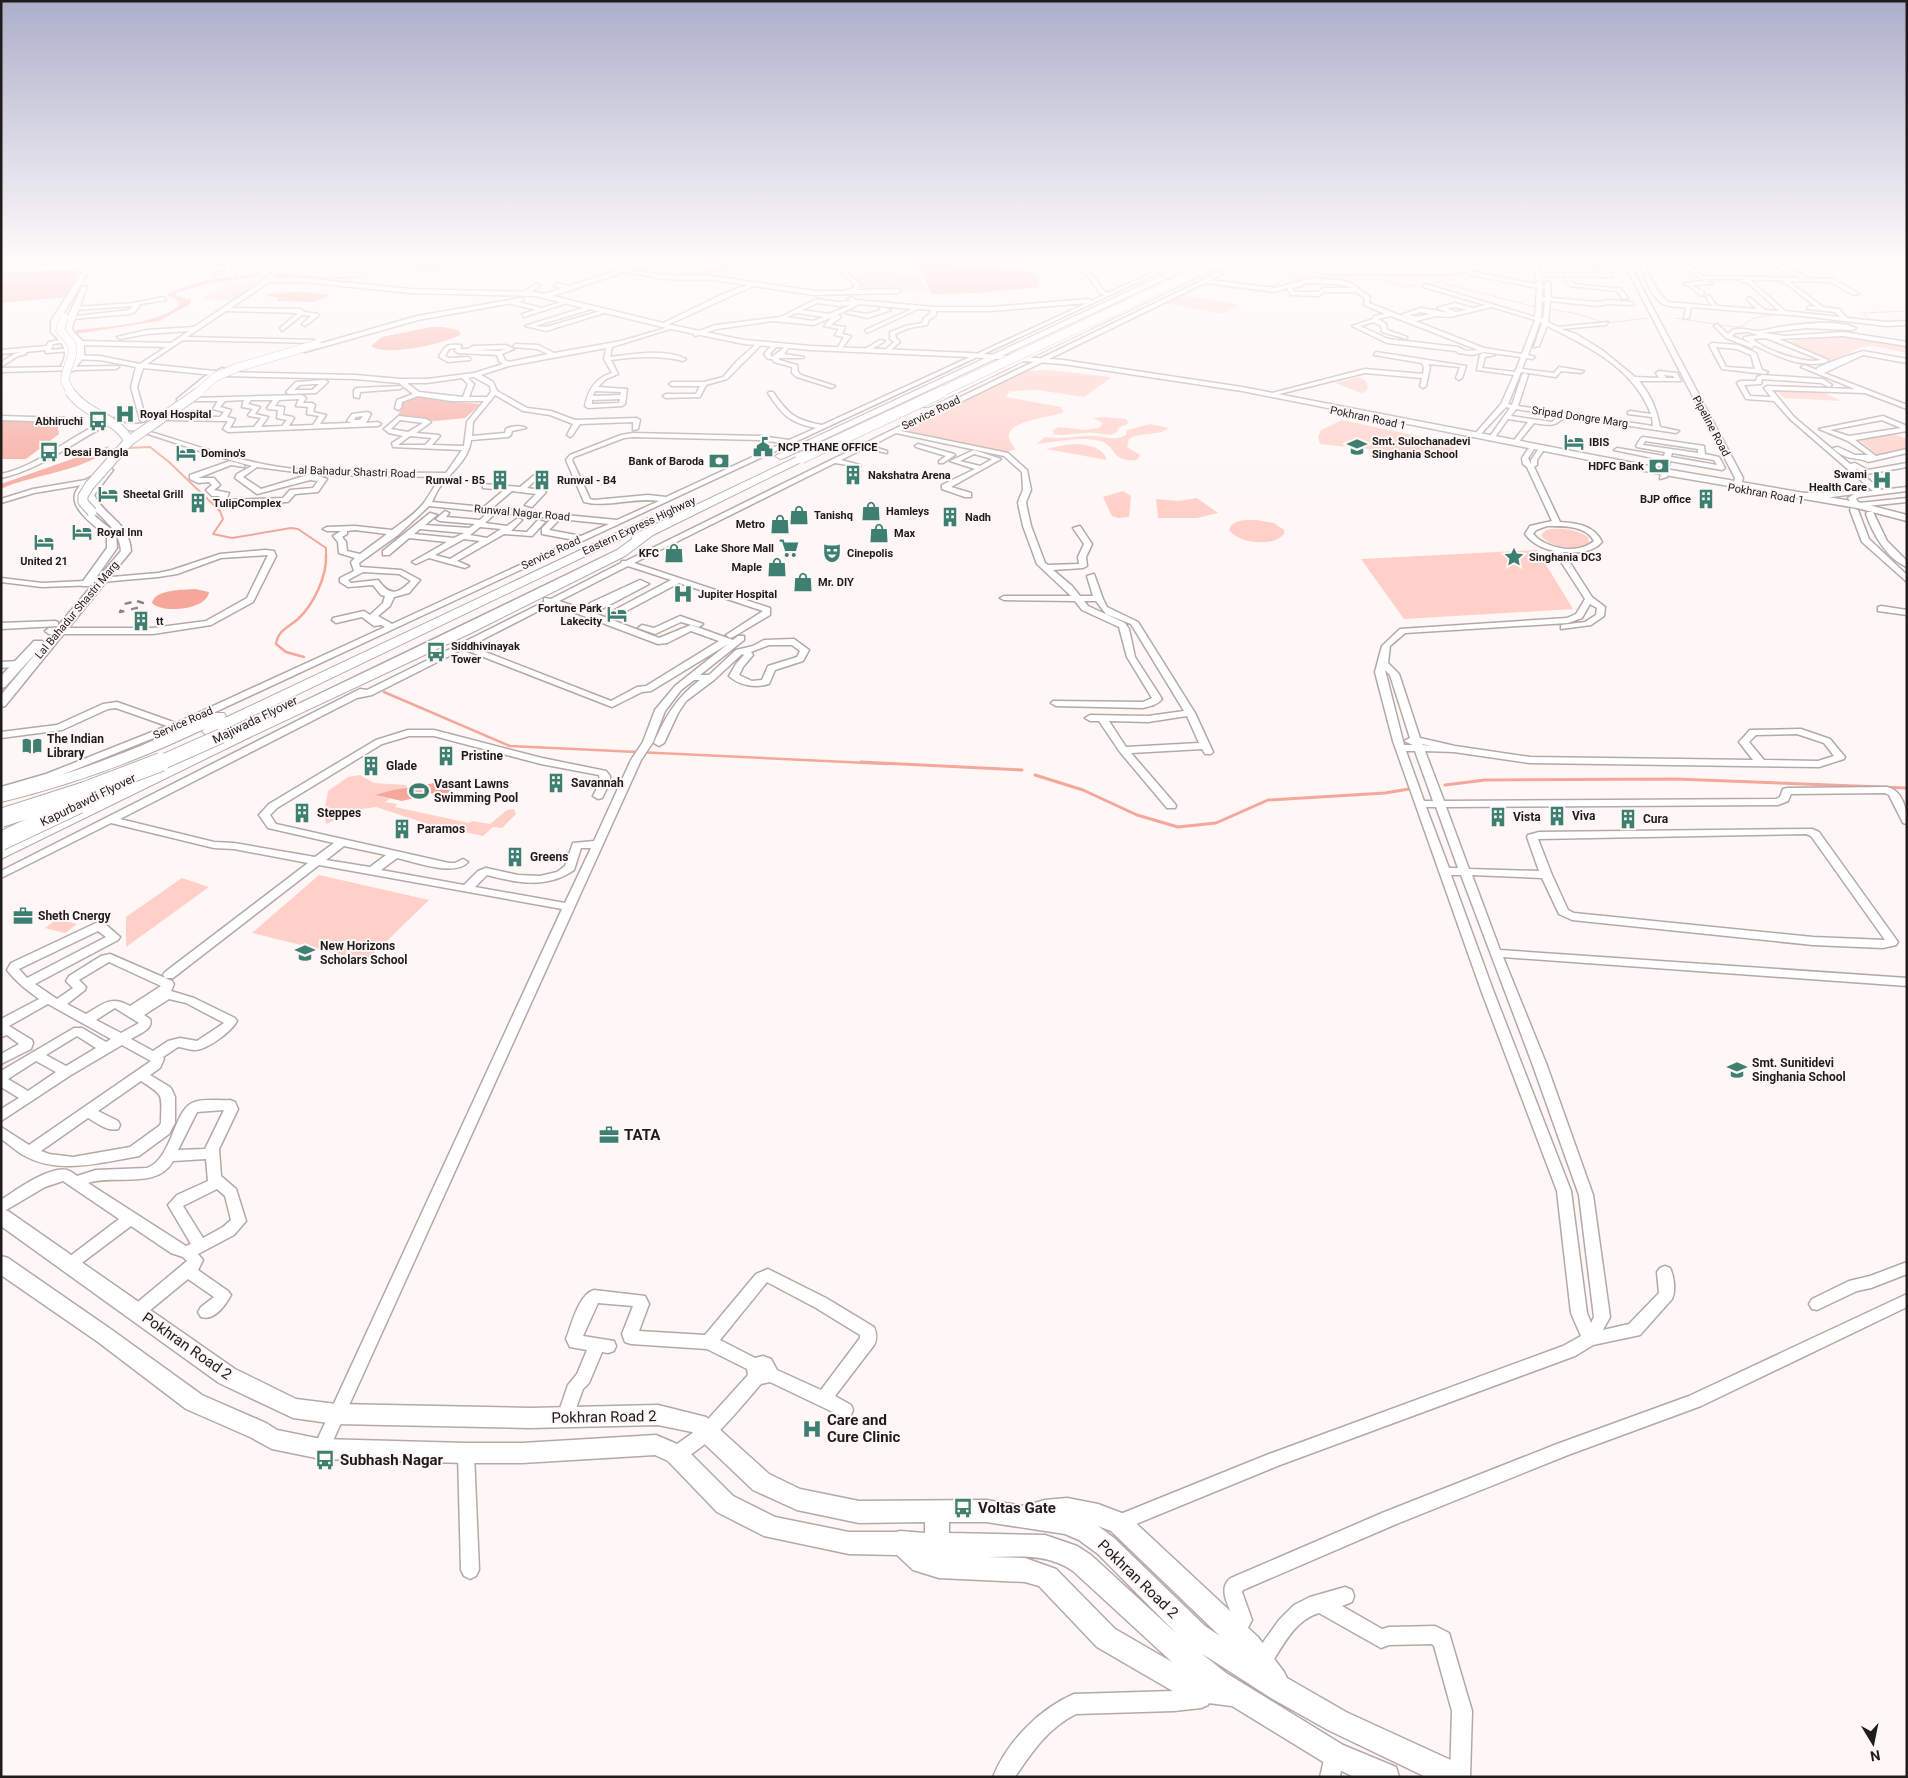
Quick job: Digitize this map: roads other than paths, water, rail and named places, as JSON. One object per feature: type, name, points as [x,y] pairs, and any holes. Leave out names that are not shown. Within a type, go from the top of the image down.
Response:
[{"type":"highway","points":[[740,478],[784,454],[1008,346]]},
{"type":"highway","points":[[796,457],[1030,346]]},
{"type":"highway","points":[[796,457],[1036,346]]},
{"type":"highway","points":[[754,482],[808,460],[1047,346]]},
{"type":"highway","name":"Eastern Express Highway","points":[[487,599],[740,478],[796,457]]},
{"type":"highway","name":"Eastern Express Highway","points":[[516,610],[621,552],[648,533],[754,482],[796,457]]},
{"type":"highway","points":[[1,797],[44,788],[91,773],[170,740],[430,616],[487,599]]},
{"type":"highway","name":"Majiwada Flyover","points":[[1,818],[70,797],[175,758],[216,733],[487,599]]},
{"type":"highway","points":[[1,854],[516,610]]},
{"type":"highway","name":"Majiwada Flyover","points":[[1,808],[31,800],[116,771],[216,733],[453,625],[516,610]]},
{"type":"highway","name":"Kapurbawdi Flyover","points":[[1,841],[175,758]]},
{"type":"highway","points":[[77,797],[76,789],[80,781],[91,773]]},
{"type":"highway","points":[[77,797],[95,808]]},
{"type":"highway","points":[[1,832],[77,797]]},
{"type":"highway","points":[[1,804],[31,800]]},
{"type":"main road","points":[[67,346],[70,354],[62,380],[69,397],[76,404],[111,421],[144,424]]},
{"type":"main road","points":[[72,346],[74,351],[67,370],[66,384],[74,400],[81,406],[121,428],[124,445]]},
{"type":"main road","points":[[67,368],[80,356],[80,346]]},
{"type":"main road","points":[[112,563],[118,552],[120,541],[83,502],[83,496],[89,486],[124,445],[224,372],[307,346]]},
{"type":"main road","name":"Lal Bahadur Shastri Marg","points":[[1,703],[54,629],[95,579],[126,551],[126,541],[123,532],[92,503],[89,495],[95,480],[124,445],[144,424],[221,373],[307,346]]},
{"type":"main road","name":"Lal Bahadur Shastri Marg","points":[[95,579],[112,548],[112,535],[81,507],[78,496],[82,489],[95,480],[144,424],[166,418],[192,400],[221,373],[314,346]]},
{"type":"main road","points":[[765,346],[983,357],[1014,361]]},
{"type":"main road","points":[[787,346],[830,350],[887,349],[1014,361]]},
{"type":"main road","points":[[1063,348],[1059,356],[1063,362]]},
{"type":"main road","name":"Pokhran Road 1","points":[[1014,361],[1063,362],[1240,391],[1664,475],[1742,486]]},
{"type":"main road","name":"Pokhran Road 1","points":[[1035,362],[1271,394],[1412,425],[1455,429],[1515,443],[1536,450]]},
{"type":"main road","name":"Pokhran Road 1","points":[[1664,475],[1727,482],[1907,518]]},
{"type":"main road","name":"Pokhran Road 1","points":[[1780,494],[1804,495],[1907,523]]},
{"type":"main road","name":"Lal Bahadur Shastri Marg","points":[[1,684],[18,664],[54,629]]},
{"type":"main road","name":"Pokhran Road 2","points":[[1,1215],[227,1376],[293,1408],[336,1414],[565,1417],[658,1415],[698,1424],[761,1482],[797,1499],[859,1512],[986,1511],[1066,1524],[1087,1532],[1106,1546],[1196,1635],[1280,1689],[1337,1721],[1456,1777]]},
{"type":"main road","name":"Pokhran Road 2","points":[[1,1264],[105,1336],[194,1402],[258,1430],[272,1439],[320,1450],[522,1454],[656,1445],[676,1454],[725,1504],[772,1528],[849,1542],[1045,1546],[1069,1554],[1082,1563],[1166,1641],[1218,1682],[1240,1696],[1332,1765],[1386,1777]]},
{"type":"main road","points":[[1023,1516],[1044,1511],[1073,1509],[1094,1512],[1126,1529],[1249,1646],[1280,1689]]},
{"type":"main road","points":[[937,1511],[937,1543]]},
{"type":"main road","points":[[900,1542],[922,1562],[939,1566],[1025,1570],[1047,1577],[1106,1638],[1127,1651],[1192,1688],[1240,1696]]},
{"type":"street","points":[[144,424],[129,385],[134,369],[169,346]]},
{"type":"street","points":[[3,353],[48,348],[48,352],[100,358],[134,369],[144,365],[170,346]]},
{"type":"street","points":[[503,360],[470,352],[458,351],[459,346],[447,346],[442,356],[448,360],[470,360],[470,352],[473,348],[506,347],[511,350],[503,360]]},
{"type":"street","points":[[515,346],[538,347],[553,355]]},
{"type":"street","points":[[482,360],[553,355],[608,346],[607,359],[615,374],[605,375],[590,392],[589,398],[623,397],[626,390],[623,388],[594,388]]},
{"type":"street","points":[[672,384],[704,384],[725,378],[757,346]]},
{"type":"street","points":[[867,350],[874,346]]},
{"type":"street","points":[[887,349],[891,346]]},
{"type":"street","name":"Service Road","points":[[1,790],[50,776],[176,726],[789,442],[983,357],[998,346]]},
{"type":"street","name":"Service Road","points":[[1,875],[460,644],[516,610],[548,600],[1067,346]]},
{"type":"street","points":[[1371,371],[1378,346]]},
{"type":"street","points":[[1431,346],[1458,349]]},
{"type":"street","points":[[1443,346],[1468,353],[1476,353],[1483,350]]},
{"type":"street","points":[[1473,346],[1483,350],[1524,357]]},
{"type":"street","points":[[1491,438],[1506,417],[1516,407],[1520,396],[1524,357],[1528,346]]},
{"type":"street","points":[[1473,434],[1504,405],[1532,357],[1536,346]]},
{"type":"street","points":[[1591,346],[1611,358],[1635,379],[1656,416],[1657,428]]},
{"type":"street","name":"Pipeline Road","points":[[1670,346],[1742,486]]},
{"type":"street","points":[[1712,346],[1722,367],[1762,372],[1819,374],[1836,361],[1842,361],[1871,347]]},
{"type":"street","points":[[1737,346],[1754,354],[1762,372]]},
{"type":"street","points":[[1755,346],[1819,374],[1907,407]]},
{"type":"street","points":[[1762,346],[1801,362],[1815,364],[1826,361],[1791,346]]},
{"type":"street","points":[[773,347],[767,354],[779,358],[781,361],[792,362]]},
{"type":"street","points":[[775,357],[787,348]]},
{"type":"street","points":[[1,365],[33,349]]},
{"type":"street","points":[[357,396],[357,390],[475,375],[503,360],[512,351],[525,350]]},
{"type":"street","points":[[1859,353],[1907,361]]},
{"type":"street","points":[[1376,354],[1463,366],[1459,378]]},
{"type":"street","points":[[1532,357],[1484,354],[1479,369],[1521,375],[1581,372]]},
{"type":"street","points":[[607,359],[631,356],[668,357],[683,360]]},
{"type":"street","points":[[775,357],[801,357]]},
{"type":"street","points":[[775,357],[776,361],[795,366],[795,373],[799,376],[832,386]]},
{"type":"street","points":[[1423,386],[1427,367],[1424,362]]},
{"type":"street","points":[[144,365],[221,373],[355,377],[404,384],[417,394]]},
{"type":"street","points":[[1,370],[116,367]]},
{"type":"street","points":[[161,373],[168,367]]},
{"type":"street","points":[[1551,368],[1573,377]]},
{"type":"street","points":[[1271,394],[1371,371],[1425,376]]},
{"type":"street","points":[[361,570],[355,566],[355,562],[395,533],[426,504],[437,486],[448,475],[467,448],[470,422],[494,392],[495,387],[492,383],[475,375]]},
{"type":"street","points":[[311,382],[325,382],[314,392],[289,392],[298,383],[311,382],[316,376]]},
{"type":"street","points":[[464,377],[471,384],[465,400]]},
{"type":"street","points":[[1777,399],[1748,398],[1740,383],[1759,383],[1759,378],[1762,377],[1827,382],[1834,389]]},
{"type":"street","points":[[1635,379],[1664,380]]},
{"type":"street","points":[[666,396],[698,396],[704,384]]},
{"type":"street","points":[[1865,391],[1767,387],[1792,418],[1847,463],[1876,491]]},
{"type":"street","points":[[494,392],[514,402],[524,410],[551,413],[575,422],[637,420],[635,429]]},
{"type":"street","points":[[771,393],[777,403],[794,421],[822,427]]},
{"type":"street","points":[[398,408],[399,400],[417,394],[465,400],[489,399]]},
{"type":"street","points":[[250,398],[244,406],[257,407],[251,415],[265,417],[256,429]]},
{"type":"street","points":[[277,398],[270,408],[282,408],[279,417],[291,418],[284,428]]},
{"type":"street","points":[[192,400],[303,398],[298,405],[312,405],[309,413],[323,415],[316,426]]},
{"type":"street","points":[[223,399],[216,409],[228,410],[223,418]]},
{"type":"street","points":[[1516,407],[1529,406],[1533,402]]},
{"type":"street","name":"Sripad Dongre Marg","points":[[1504,405],[1551,410],[1564,414],[1596,416],[1676,430]]},
{"type":"street","points":[[1630,412],[1656,416]]},
{"type":"street","points":[[1506,417],[1555,424],[1564,414]]},
{"type":"street","points":[[1,418],[64,420]]},
{"type":"street","points":[[166,418],[223,418],[233,420],[226,429],[228,430],[363,422]]},
{"type":"street","points":[[427,447],[437,436],[411,433],[387,430],[399,418],[428,422],[411,433],[394,444],[395,446],[427,447],[467,448]]},
{"type":"street","points":[[1823,438],[1850,457],[1863,458],[1873,456],[1850,439],[1822,429],[1883,418],[1907,428]]},
{"type":"street","points":[[1,476],[26,468],[111,421]]},
{"type":"street","points":[[570,435],[575,422]]},
{"type":"street","points":[[1515,443],[1532,422]]},
{"type":"street","name":"Lal Bahadur Shastri Road","points":[[144,424],[254,467],[318,473],[448,475]]},
{"type":"street","points":[[316,426],[378,424]]},
{"type":"street","points":[[469,438],[508,435],[509,430],[522,428]]},
{"type":"street","points":[[1814,437],[1850,439],[1907,428]]},
{"type":"street","points":[[894,431],[996,455]]},
{"type":"street","points":[[1894,432],[1907,437]]},
{"type":"street","points":[[666,500],[648,497],[594,502],[587,500],[569,460],[572,456],[623,436],[633,435],[760,438],[789,442]]},
{"type":"street","points":[[1701,456],[1702,447],[1646,438],[1638,445],[1669,451],[1701,456],[1717,458],[1727,482]]},
{"type":"street","points":[[928,448],[942,441]]},
{"type":"street","points":[[865,446],[885,452]]},
{"type":"street","points":[[918,446],[952,454],[946,461]]},
{"type":"street","points":[[1536,450],[1534,465],[1530,466],[1557,524]]},
{"type":"street","points":[[1617,450],[1722,468]]},
{"type":"street","points":[[1664,475],[1669,451]]},
{"type":"street","points":[[1847,463],[1907,451]]},
{"type":"street","points":[[946,461],[972,452],[996,455],[1006,454],[1025,471],[1028,490],[1022,502],[1036,554],[1045,568],[1069,588],[1085,608],[1122,625],[1125,629],[1131,657],[1157,699],[1152,703],[1143,705],[1056,702]]},
{"type":"street","points":[[968,495],[945,487],[998,459],[996,455]]},
{"type":"street","points":[[946,461],[981,468]]},
{"type":"street","points":[[832,462],[858,466]]},
{"type":"street","points":[[254,467],[230,463],[193,477],[198,481],[211,480],[216,485],[210,490],[215,494],[225,494],[221,499],[224,502],[286,500],[293,492],[315,490],[323,479],[309,478]]},
{"type":"street","points":[[1847,463],[1866,472],[1907,465]]},
{"type":"street","points":[[254,467],[240,475],[240,478],[260,492],[309,478],[318,473]]},
{"type":"street","points":[[522,489],[538,474]]},
{"type":"street","points":[[1,500],[33,491],[95,480]]},
{"type":"street","points":[[1907,485],[1853,496],[1852,498],[1865,540],[1907,580]]},
{"type":"street","points":[[486,486],[542,492],[529,505]]},
{"type":"street","points":[[416,562],[473,531],[511,488]]},
{"type":"street","points":[[1804,495],[1907,490]]},
{"type":"street","points":[[1855,508],[1907,500]]},
{"type":"street","name":"Runwal Nagar Road","points":[[426,504],[617,522]]},
{"type":"street","points":[[444,513],[440,519],[508,529]]},
{"type":"street","points":[[1870,514],[1876,532],[1886,548],[1903,559],[1907,565]]},
{"type":"street","points":[[386,553],[433,515]]},
{"type":"street","points":[[559,516],[546,528],[545,532],[582,539]]},
{"type":"street","points":[[450,562],[508,529],[518,520]]},
{"type":"street","points":[[508,529],[507,533],[528,534],[541,522]]},
{"type":"street","points":[[1557,524],[1586,530],[1596,537],[1598,542],[1591,548],[1582,550],[1557,549],[1540,544],[1529,534],[1536,526],[1557,524]]},
{"type":"street","points":[[420,527],[473,531]]},
{"type":"street","points":[[327,529],[355,528],[395,533]]},
{"type":"street","points":[[1045,568],[1083,566],[1082,557],[1088,544],[1077,528]]},
{"type":"street","points":[[344,532],[337,536],[342,542],[343,553],[362,557]]},
{"type":"street","points":[[409,536],[455,540]]},
{"type":"street","points":[[464,537],[488,540]]},
{"type":"street","points":[[1398,636],[1416,638],[1587,624],[1600,616],[1601,607],[1589,599],[1557,549]]},
{"type":"street","points":[[1,580],[42,585],[166,574],[220,556],[265,552],[271,553],[272,556],[250,600],[208,623],[153,631],[1,626]]},
{"type":"street","points":[[428,555],[465,566]]},
{"type":"street","points":[[460,644],[612,704],[640,689],[648,689],[731,639],[767,613],[767,610],[624,563]]},
{"type":"street","points":[[374,569],[401,572],[416,580],[406,591],[390,595],[384,593],[375,582],[348,585],[343,580],[361,570],[374,569]]},
{"type":"street","points":[[1091,576],[1098,599],[1106,611],[1134,622],[1175,686],[1207,749],[1123,750]]},
{"type":"street","points":[[678,580],[664,588],[671,592],[657,599],[646,597],[634,604],[639,608],[629,612],[620,611],[610,616],[652,631],[683,619],[731,639]]},
{"type":"street","points":[[640,582],[645,584],[590,609],[640,582]]},
{"type":"street","points":[[390,595],[388,604],[374,615],[373,618],[390,628]]},
{"type":"street","points":[[1004,598],[1098,599]]},
{"type":"street","points":[[1589,599],[1579,616],[1568,620],[1403,631],[1387,644],[1384,652],[1384,664],[1380,672],[1399,744],[1420,804],[1487,990],[1564,1191],[1579,1312],[1590,1339]]},
{"type":"street","points":[[548,600],[590,609],[658,641],[691,628],[731,639]]},
{"type":"street","points":[[1881,609],[1907,613]]},
{"type":"street","points":[[336,620],[364,614],[390,628]]},
{"type":"street","points":[[320,1450],[597,844],[636,760],[645,747],[660,710],[678,688],[731,639]]},
{"type":"street","points":[[659,743],[674,709],[686,694],[712,678],[739,652],[767,642],[794,642],[805,650],[800,659],[771,668],[766,682],[762,684],[745,683],[734,676],[739,666],[749,654],[746,651]]},
{"type":"street","points":[[1,664],[18,664]]},
{"type":"street","points":[[1384,664],[1394,674],[1439,804],[1538,1062],[1586,1195],[1602,1317],[1590,1339]]},
{"type":"street","points":[[692,677],[712,678]]},
{"type":"street","points":[[1,735],[59,728],[106,706],[117,705],[176,726]]},
{"type":"street","points":[[1090,718],[1148,719],[1190,713]]},
{"type":"street","points":[[1102,718],[1123,750],[1171,806]]},
{"type":"street","points":[[1399,744],[1443,744],[1454,749],[1530,760],[1819,764],[1840,757],[1827,741],[1798,731],[1753,732],[1744,742],[1761,762]]},
{"type":"street","points":[[463,862],[457,866],[449,866],[272,826],[264,814],[273,806],[379,742],[408,732],[434,733],[541,761],[602,772],[605,776],[605,782],[598,796]]},
{"type":"street","points":[[1420,804],[1778,802],[1784,799],[1787,791],[1886,790],[1893,793],[1907,821]]},
{"type":"street","points":[[112,820],[214,845],[234,846],[320,861],[568,907]]},
{"type":"street","points":[[1808,831],[1815,834],[1892,942],[1883,944],[1812,941],[1572,916],[1563,912],[1546,875],[1532,837],[1539,835],[1808,831]]},
{"type":"street","points":[[169,974],[320,861],[342,842]]},
{"type":"street","points":[[467,888],[486,871],[537,880],[554,876],[570,868],[577,844],[597,844]]},
{"type":"street","points":[[372,871],[395,854]]},
{"type":"street","points":[[1444,871],[1546,875]]},
{"type":"street","points":[[26,984],[76,959],[114,937],[101,927],[96,927],[15,966],[13,970],[26,984],[53,1002],[158,1059],[155,1065],[29,1152]]},
{"type":"street","points":[[57,946],[90,968]]},
{"type":"street","points":[[1495,953],[1907,982]]},
{"type":"street","points":[[1,1025],[79,990],[80,986],[72,982],[72,979],[110,958],[168,984],[167,988],[134,1014]]},
{"type":"street","points":[[134,1014],[167,995],[173,994],[231,1021],[229,1025],[202,1044],[195,1046],[180,1042],[172,1044],[153,1057]]},
{"type":"street","points":[[1,1116],[66,1072],[145,1025],[146,1022],[117,1004],[111,1005],[86,1020]]},
{"type":"street","points":[[1,1032],[8,1030],[28,1043],[1,1060]]},
{"type":"street","points":[[28,1097],[1,1079],[72,1033],[78,1032],[106,1048]]},
{"type":"street","points":[[36,1055],[66,1072]]},
{"type":"street","points":[[1,1132],[29,1152],[48,1159],[73,1162],[134,1152],[164,1130],[168,1123],[168,1097],[165,1090],[141,1075]]},
{"type":"street","points":[[1,1208],[33,1186],[42,1184],[56,1176],[65,1175],[176,1249],[194,1248],[226,1233],[239,1220],[231,1193],[214,1178],[211,1154],[232,1109],[230,1105],[197,1106],[192,1109],[169,1156],[159,1169],[147,1173],[96,1175],[77,1182]]},
{"type":"street","points":[[88,1112],[113,1125]]},
{"type":"street","points":[[169,1156],[211,1154]]},
{"type":"street","points":[[138,1311],[187,1271],[195,1260],[194,1248],[175,1205],[182,1198],[219,1182]]},
{"type":"street","points":[[1,1215],[36,1192],[42,1184]]},
{"type":"street","points":[[70,1264],[131,1218]]},
{"type":"street","points":[[1817,1304],[1854,1286],[1871,1282],[1907,1268]]},
{"type":"street","points":[[187,1271],[222,1295],[220,1301],[206,1312]]},
{"type":"street","points":[[1126,1529],[1275,1459],[1569,1351],[1590,1339],[1634,1330],[1667,1295],[1665,1272]]},
{"type":"street","points":[[709,1342],[761,1278],[768,1276],[821,1303],[868,1332],[868,1340],[824,1399]]},
{"type":"street","points":[[565,1417],[576,1385],[602,1345],[576,1342],[574,1339],[591,1298],[598,1296],[640,1300],[641,1304],[630,1334],[631,1336],[709,1342],[761,1372],[845,1410]]},
{"type":"street","points":[[1235,1632],[1243,1620],[1233,1592],[1234,1586],[1237,1584],[1388,1519],[1563,1449],[1695,1401],[1907,1300]]},
{"type":"street","points":[[676,1454],[706,1432],[761,1372]]},
{"type":"street","points":[[466,1453],[470,1570]]},
{"type":"street","points":[[1261,1662],[1296,1613],[1309,1605],[1345,1596]]},
{"type":"street","points":[[1320,1603],[1381,1639],[1389,1636],[1435,1635],[1442,1640],[1462,1711],[1460,1777]]},
{"type":"street","points":[[1003,1777],[1030,1736],[1057,1713],[1074,1704],[1174,1701],[1184,1698],[1240,1696]]},
{"type":"waterway","points":[[126,448],[150,447],[169,462],[220,511],[223,519],[213,534],[232,538],[291,528],[298,529],[326,548],[326,563],[322,581],[314,598],[304,613],[284,629],[277,639],[276,644],[286,652],[304,657]]},
{"type":"waterway","points":[[104,451],[120,448]]},
{"type":"waterway","points":[[384,692],[510,746],[888,764]]},
{"type":"waterway","points":[[861,762],[1022,770]]},
{"type":"waterway","points":[[1035,775],[1083,790],[1137,815],[1178,827],[1216,823],[1268,800],[1385,793],[1409,789]]},
{"type":"waterway","points":[[1445,785],[1485,780],[1676,779],[1907,788]]},
{"type":"railway","points":[[137,601],[143,603],[141,607],[120,612],[124,604],[137,601]]},
{"type":"place","name":"Royal Hospital","points":[[125,414]]},
{"type":"place","name":"Abhiruchi","points":[[98,421]]},
{"type":"place","name":"IBIS","points":[[1574,442]]},
{"type":"place","name":"NCP THANE OFFICE","points":[[763,447]]},
{"type":"place","name":"Smt. Sulochanadevi Singhania School","points":[[1357,447]]},
{"type":"place","name":"Desai Bangla","points":[[49,452]]},
{"type":"place","name":"Domino's","points":[[186,453]]},
{"type":"place","name":"Bank of Baroda","points":[[719,461]]},
{"type":"place","name":"HDFC Bank","points":[[1659,466]]},
{"type":"place","name":"Nakshatra Arena","points":[[853,475]]},
{"type":"place","name":"Runwal - B5","points":[[500,480]]},
{"type":"place","name":"Runwal - B4","points":[[542,480]]},
{"type":"place","name":"Swami Health Care","points":[[1882,480]]},
{"type":"place","name":"Sheetal Grill","points":[[108,494]]},
{"type":"place","name":"BJP office","points":[[1706,499]]},
{"type":"place","name":"TulipComplex","points":[[198,503]]},
{"type":"place","name":"Hamleys","points":[[871,511]]},
{"type":"place","name":"Tanishq","points":[[799,515]]},
{"type":"place","name":"Nadh","points":[[950,517]]},
{"type":"place","name":"Metro","points":[[780,524]]},
{"type":"place","name":"Royal Inn","points":[[82,532]]},
{"type":"place","name":"Max","points":[[879,533]]},
{"type":"place","name":"United 21","points":[[44,542]]},
{"type":"place","name":"Lake Shore Mall","points":[[789,548]]},
{"type":"place","name":"KFC","points":[[674,553]]},
{"type":"place","name":"Cinepolis","points":[[832,553]]},
{"type":"place","name":"Singhania DC3","points":[[1514,557]]},
{"type":"place","name":"Maple","points":[[777,567]]},
{"type":"place","name":"Mr. DIY","points":[[803,582]]},
{"type":"place","name":"Jupiter Hospital","points":[[683,594]]},
{"type":"place","name":"Fortune Park Lakecity","points":[[617,614]]},
{"type":"place","name":"tt","points":[[141,621]]},
{"type":"place","name":"Siddhivinayak Tower","points":[[436,652]]},
{"type":"place","name":"The Indian Library","points":[[32,746]]},
{"type":"place","name":"Pristine","points":[[446,756]]},
{"type":"place","name":"Glade","points":[[371,766]]},
{"type":"place","name":"Savannah","points":[[556,783]]},
{"type":"place","name":"Vasant Lawns Swimming Pool","points":[[419,791]]},
{"type":"place","name":"Steppes","points":[[302,813]]},
{"type":"place","name":"Viva","points":[[1557,816]]},
{"type":"place","name":"Vista","points":[[1498,817]]},
{"type":"place","name":"Cura","points":[[1628,819]]},
{"type":"place","name":"Paramos","points":[[402,829]]},
{"type":"place","name":"Greens","points":[[515,857]]},
{"type":"place","name":"Sheth Cnergy","points":[[23,916]]},
{"type":"place","name":"New Horizons Scholars School","points":[[305,953]]},
{"type":"place","name":"Smt. Sunitidevi Singhania School","points":[[1737,1070]]},
{"type":"place","name":"TATA","points":[[609,1135]]},
{"type":"place","name":"Care and Cure Clinic","points":[[812,1429]]},
{"type":"place","name":"Subhash Nagar","points":[[325,1460]]},
{"type":"place","name":"Voltas Gate","points":[[963,1508]]}]
